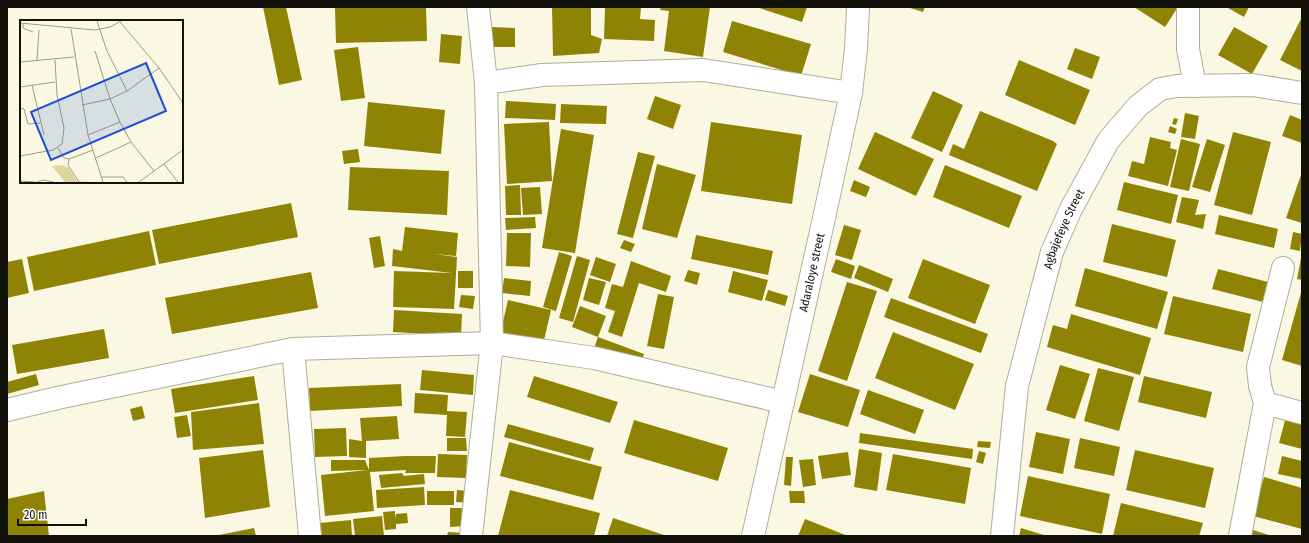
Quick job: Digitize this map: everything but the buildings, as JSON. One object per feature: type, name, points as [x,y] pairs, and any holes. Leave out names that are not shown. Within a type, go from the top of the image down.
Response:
[{"type":"street","points":[[471,536],[492,344],[486,83],[478,7]]},
{"type":"street","name":"Adaraloye street","points":[[753,536],[851,93],[856,49],[858,7]]},
{"type":"street","points":[[1188,7],[1188,49],[1195,86]]},
{"type":"street","points":[[486,83],[542,76],[703,70],[851,93]]},
{"type":"street","name":"Agbajefeye Street","points":[[1002,536],[1017,386],[1052,252],[1068,216],[1108,141],[1138,106],[1160,89],[1177,86],[1253,85],[1302,93]]},
{"type":"street","points":[[1240,536],[1265,403],[1260,386],[1258,367],[1283,268]]},
{"type":"street","points":[[7,410],[62,397],[293,349],[492,344],[594,358],[783,402]]},
{"type":"street","points":[[293,349],[310,536]]},
{"type":"street","points":[[1265,403],[1302,413]]}]
